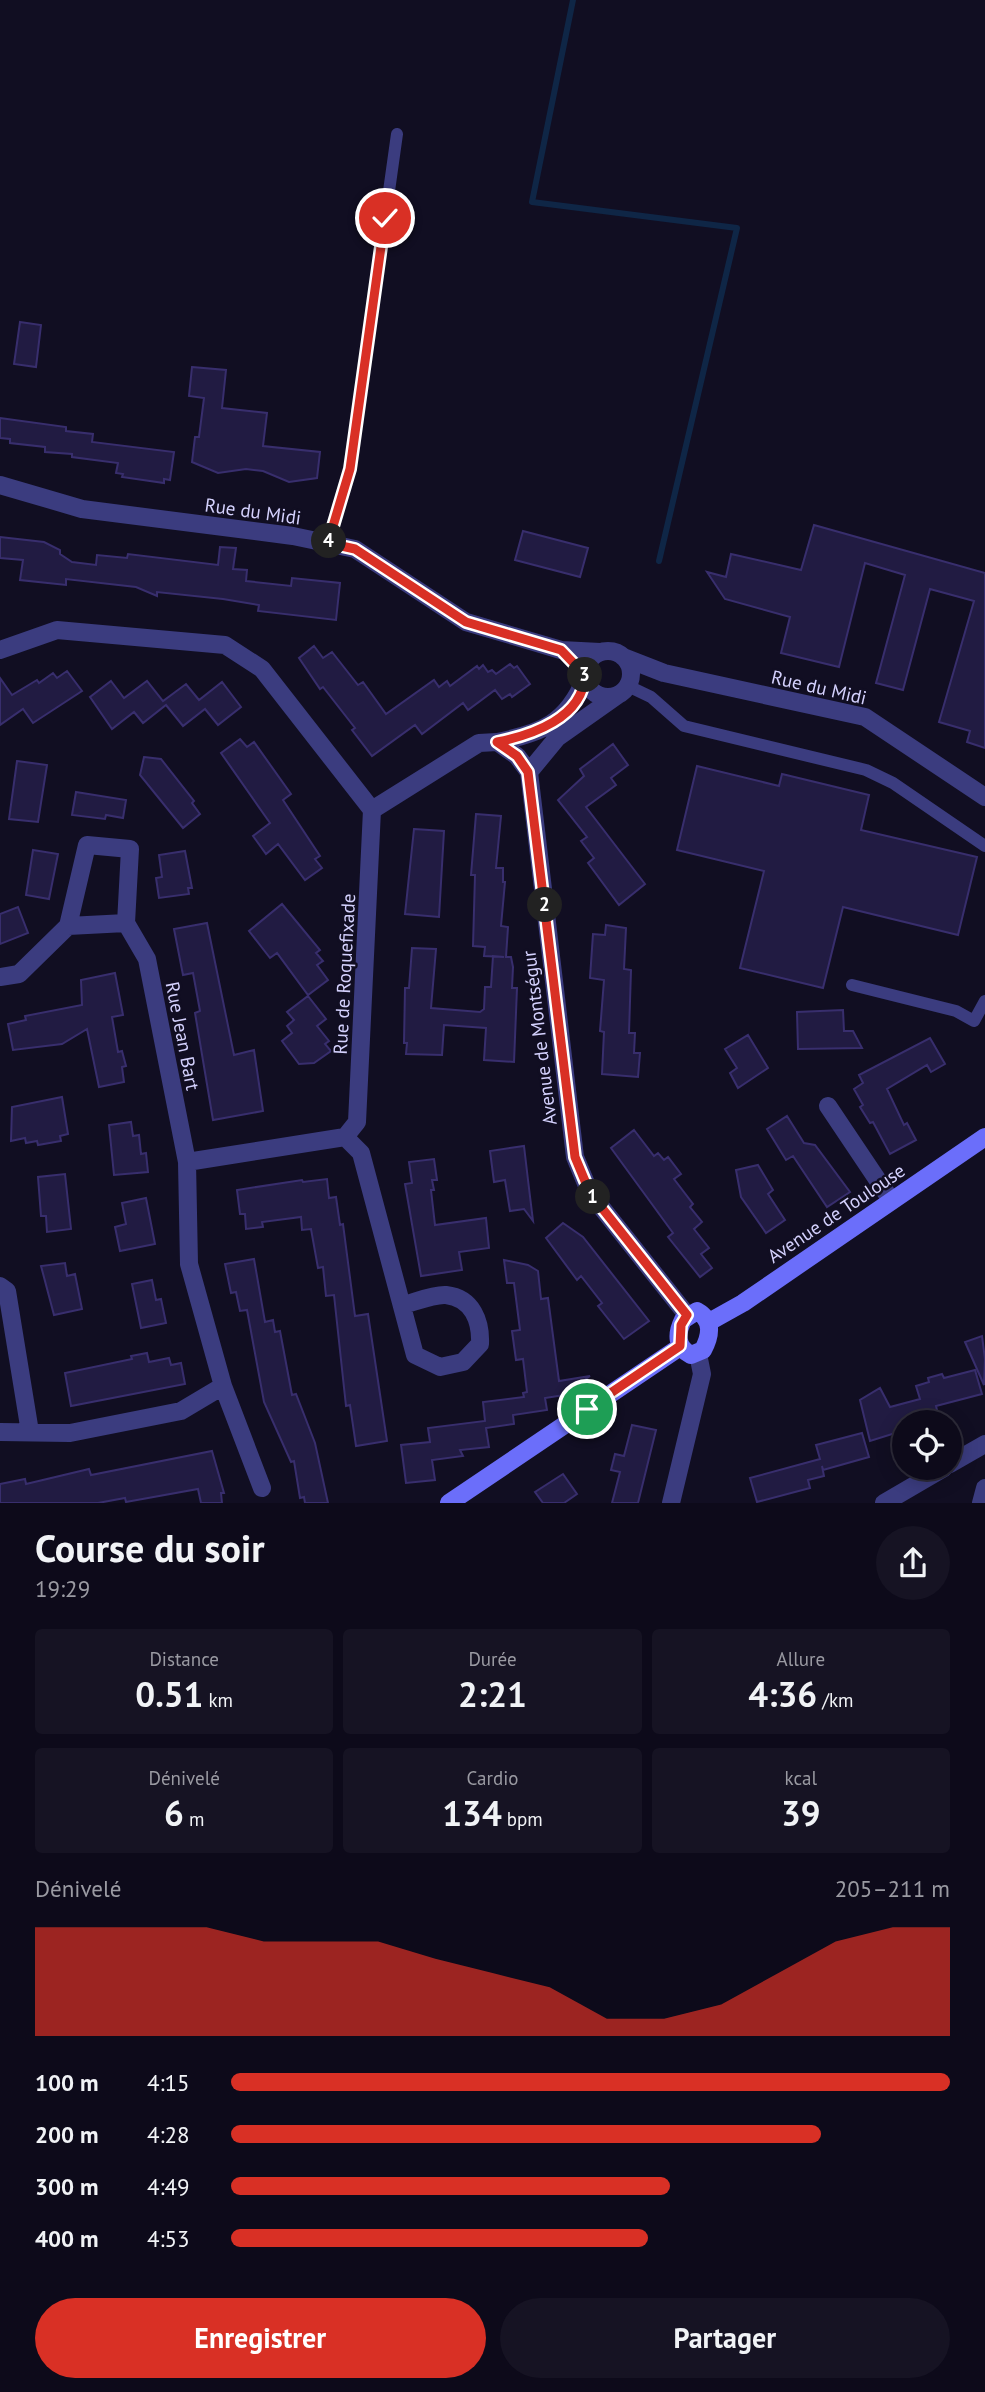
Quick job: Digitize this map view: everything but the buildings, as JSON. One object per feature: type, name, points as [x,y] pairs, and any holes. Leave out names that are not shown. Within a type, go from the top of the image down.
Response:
[{"type":"street","name":"Rue du Midi","points":[[0,485],[82,509],[355,549],[466,622],[561,650],[615,652],[664,673],[865,717],[985,797]]},
{"type":"street","points":[[0,650],[57,629],[225,645],[262,669],[372,810],[479,743],[497,742],[560,719],[574,705],[587,664],[600,652]]},
{"type":"street","name":"Rue du Midi","points":[[561,650],[585,677],[590,690],[600,696],[664,673]]},
{"type":"street","points":[[497,742],[517,756],[528,772],[557,738],[625,688],[631,672],[624,657]]},
{"type":"street","name":"Avenue de Montségur","points":[[528,772],[575,1157],[590,1193],[687,1315]]},
{"type":"street","name":"Rue de Roquefixade","points":[[345,1137],[356,1122],[372,810]]},
{"type":"street","points":[[0,977],[19,974],[68,926],[87,845],[130,849],[126,923],[68,926]]},
{"type":"street","name":"Rue Jean Bart","points":[[126,923],[147,959],[187,1162],[189,1264],[223,1386],[262,1488]]},
{"type":"street","points":[[828,1106],[891,1200]]},
{"type":"street","points":[[187,1162],[345,1137],[360,1153],[415,1355],[440,1367],[463,1362],[481,1344],[481,1323],[469,1305],[447,1295],[403,1305]]},
{"type":"street","name":"Avenue de Toulouse","points":[[709,1322],[743,1303],[985,1137]]},
{"type":"street","points":[[0,1286],[7,1291],[30,1432]]},
{"type":"street","points":[[697,1311],[709,1322],[707,1343],[698,1354],[691,1355],[680,1346],[681,1325],[687,1315],[697,1311]]},
{"type":"street","points":[[449,1503],[680,1346]]},
{"type":"street","points":[[671,1503],[702,1374],[698,1354]]},
{"type":"street","points":[[0,1432],[69,1433],[180,1411],[223,1386]]},
{"type":"street","points":[[962,1457],[985,1444]]},
{"type":"street","points":[[884,1503],[923,1480]]},
{"type":"street","points":[[981,1503],[985,1488]]},
{"type":"lane","points":[[328,543],[350,469],[397,134]]},
{"type":"lane","points":[[625,688],[651,697],[684,726],[693,730],[866,770],[893,783],[985,846]]},
{"type":"lane","points":[[852,985],[956,1012],[974,1021],[985,1001]]},
{"type":"waterway","points":[[573,0],[532,202],[737,228],[659,561]]},
{"type":"route","points":[[385,218],[350,469],[328,543],[355,549],[466,622],[561,650],[585,675],[574,705],[560,719],[512,739],[497,742],[517,756],[528,772],[575,1157],[590,1193],[687,1315],[681,1325],[678,1339],[680,1346],[587,1409]]}]
